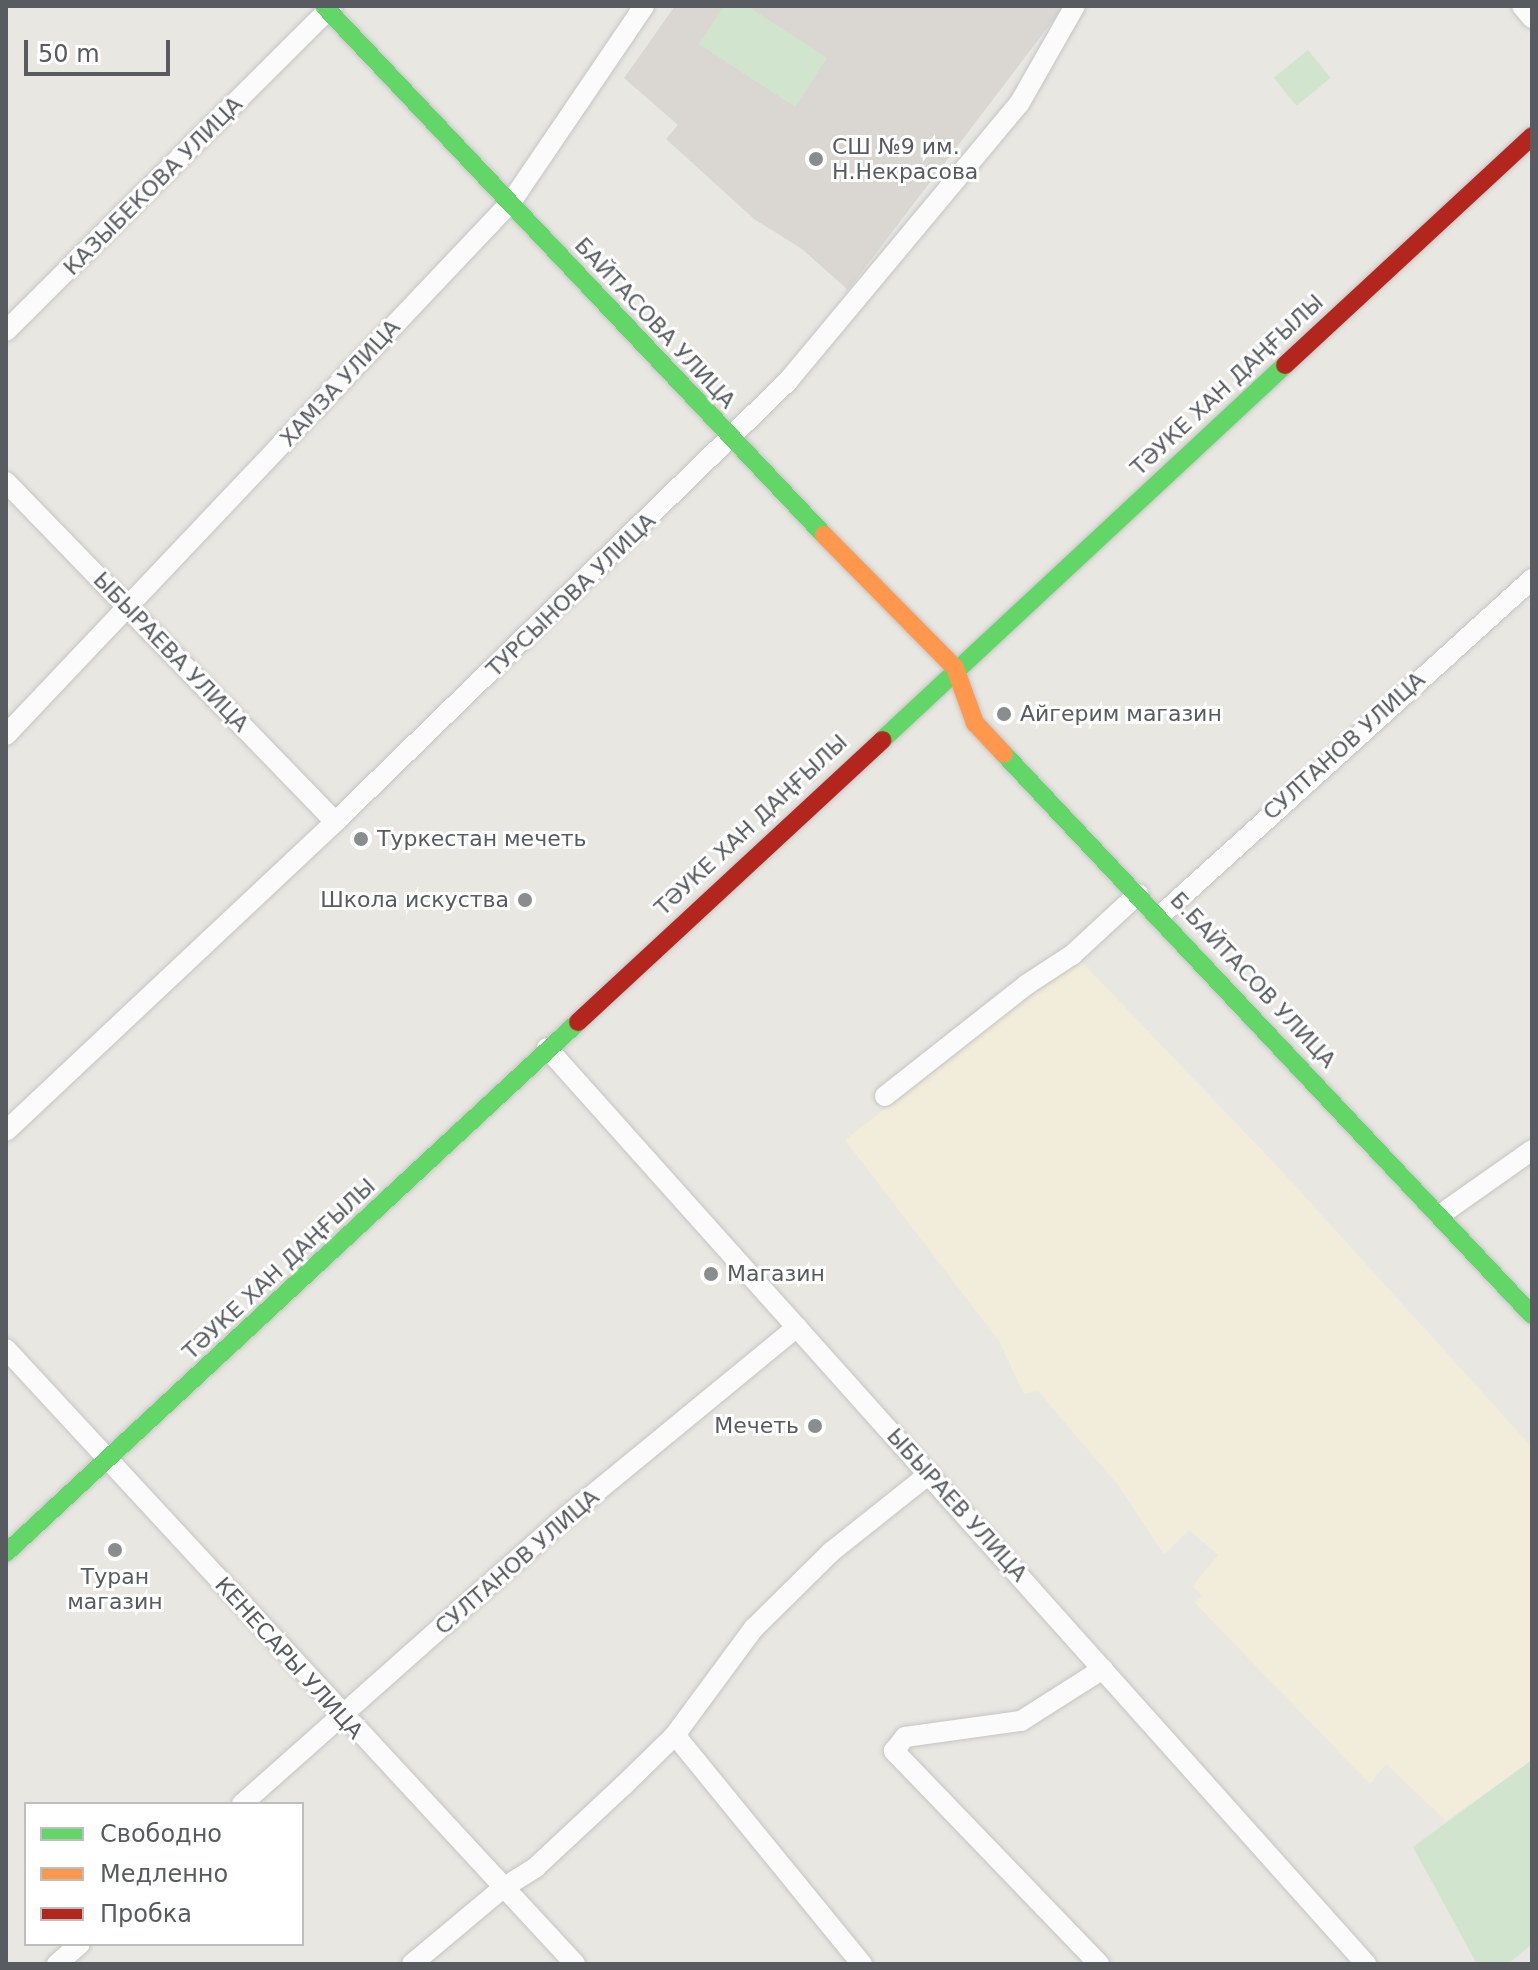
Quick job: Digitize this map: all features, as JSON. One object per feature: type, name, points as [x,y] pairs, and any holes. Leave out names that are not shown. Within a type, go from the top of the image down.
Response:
[{"type":"street","name":"ХАМЗА УЛИЦА","points":[[6,735],[511,202],[644,6]]},
{"type":"street","name":"ТУРСЫНОВА УЛИЦА","points":[[6,1131],[335,822],[788,381],[1019,104],[1075,6]]},
{"type":"street","points":[[1522,6],[1532,18]]},
{"type":"street","name":"БАЙТАСОВА УЛИЦА","points":[[328,8],[730,440],[955,668]]},
{"type":"street","name":"КАЗЫБЕКОВА УЛИЦА","points":[[6,331],[328,8]]},
{"type":"street","name":"ТӘУКЕ ХАН ДАҢҒЫЛЫ","points":[[6,1553],[111,1460],[547,1048],[1532,136]]},
{"type":"street","name":"ЫБЫРАЕВА УЛИЦА","points":[[6,482],[335,822]]},
{"type":"street","name":"СУЛТАНОВ УЛИЦА","points":[[1160,916],[1532,579]]},
{"type":"street","name":"Б.БАЙТАСОВ УЛИЦА","points":[[955,668],[975,723],[1160,916],[1532,1315]]},
{"type":"street","points":[[885,1096],[1026,985],[1072,955],[1138,894]]},
{"type":"street","name":"ЫБЫРАЕВ УЛИЦА","points":[[547,1048],[1366,1964]]},
{"type":"street","points":[[1440,1215],[1532,1150]]},
{"type":"street","name":"СУЛТАНОВ УЛИЦА","points":[[244,1802],[556,1525],[797,1327]]},
{"type":"street","name":"КЕНЕСАРЫ УЛИЦА","points":[[6,1349],[111,1460],[343,1717],[575,1964]]},
{"type":"street","points":[[412,1964],[503,1888],[536,1867],[675,1735],[754,1628],[831,1552],[929,1474]]},
{"type":"street","points":[[1099,1964],[894,1751],[905,1737],[1021,1721],[1103,1669]]},
{"type":"street","points":[[675,1735],[862,1964]]},
{"type":"street","points":[[57,1964],[78,1946]]},
{"type":"shaded area","name":"СШ №9 им. Н.Некрасова","points":[[675,6],[1064,6],[848,290],[802,249],[754,219],[666,139],[678,125],[624,78]]},
{"type":"shaded area","points":[[1078,958],[1279,1168],[1532,1447],[1532,1760],[1446,1821],[1386,1764],[1370,1784],[1194,1602],[1203,1596],[1193,1586],[1218,1555],[1189,1530],[1164,1555],[1117,1484],[1038,1391],[1024,1394],[999,1341],[845,1140]]},
{"type":"green space","points":[[724,6],[747,6],[827,58],[795,107],[699,44]]},
{"type":"green space","points":[[1308,50],[1331,78],[1296,106],[1274,78]]},
{"type":"green space","points":[[1532,1760],[1532,1944],[1508,1964],[1477,1964],[1413,1847]]},
{"type":"traffic: fast","points":[[324,6],[824,535]]},
{"type":"traffic: fast","points":[[882,740],[1285,365]]},
{"type":"traffic: fast","points":[[1004,754],[1532,1315]]},
{"type":"traffic: fast","points":[[6,1553],[578,1022]]},
{"type":"traffic: slow","points":[[824,535],[955,668],[975,723],[1004,754]]},
{"type":"traffic: jam","points":[[1285,365],[1532,136]]},
{"type":"traffic: jam","points":[[578,1022],[882,740]]},
{"type":"place","name":"СШ №9 им. Н.Некрасова","points":[[816,159]]},
{"type":"place","name":"Айгерим магазин","points":[[1004,714]]},
{"type":"place","name":"Туркестан мечеть","points":[[361,839]]},
{"type":"place","name":"Школа искуства","points":[[525,900]]},
{"type":"place","name":"Магазин","points":[[711,1274]]},
{"type":"place","name":"Мечеть","points":[[815,1426]]},
{"type":"place","name":"Туран магазин","points":[[115,1550]]}]
